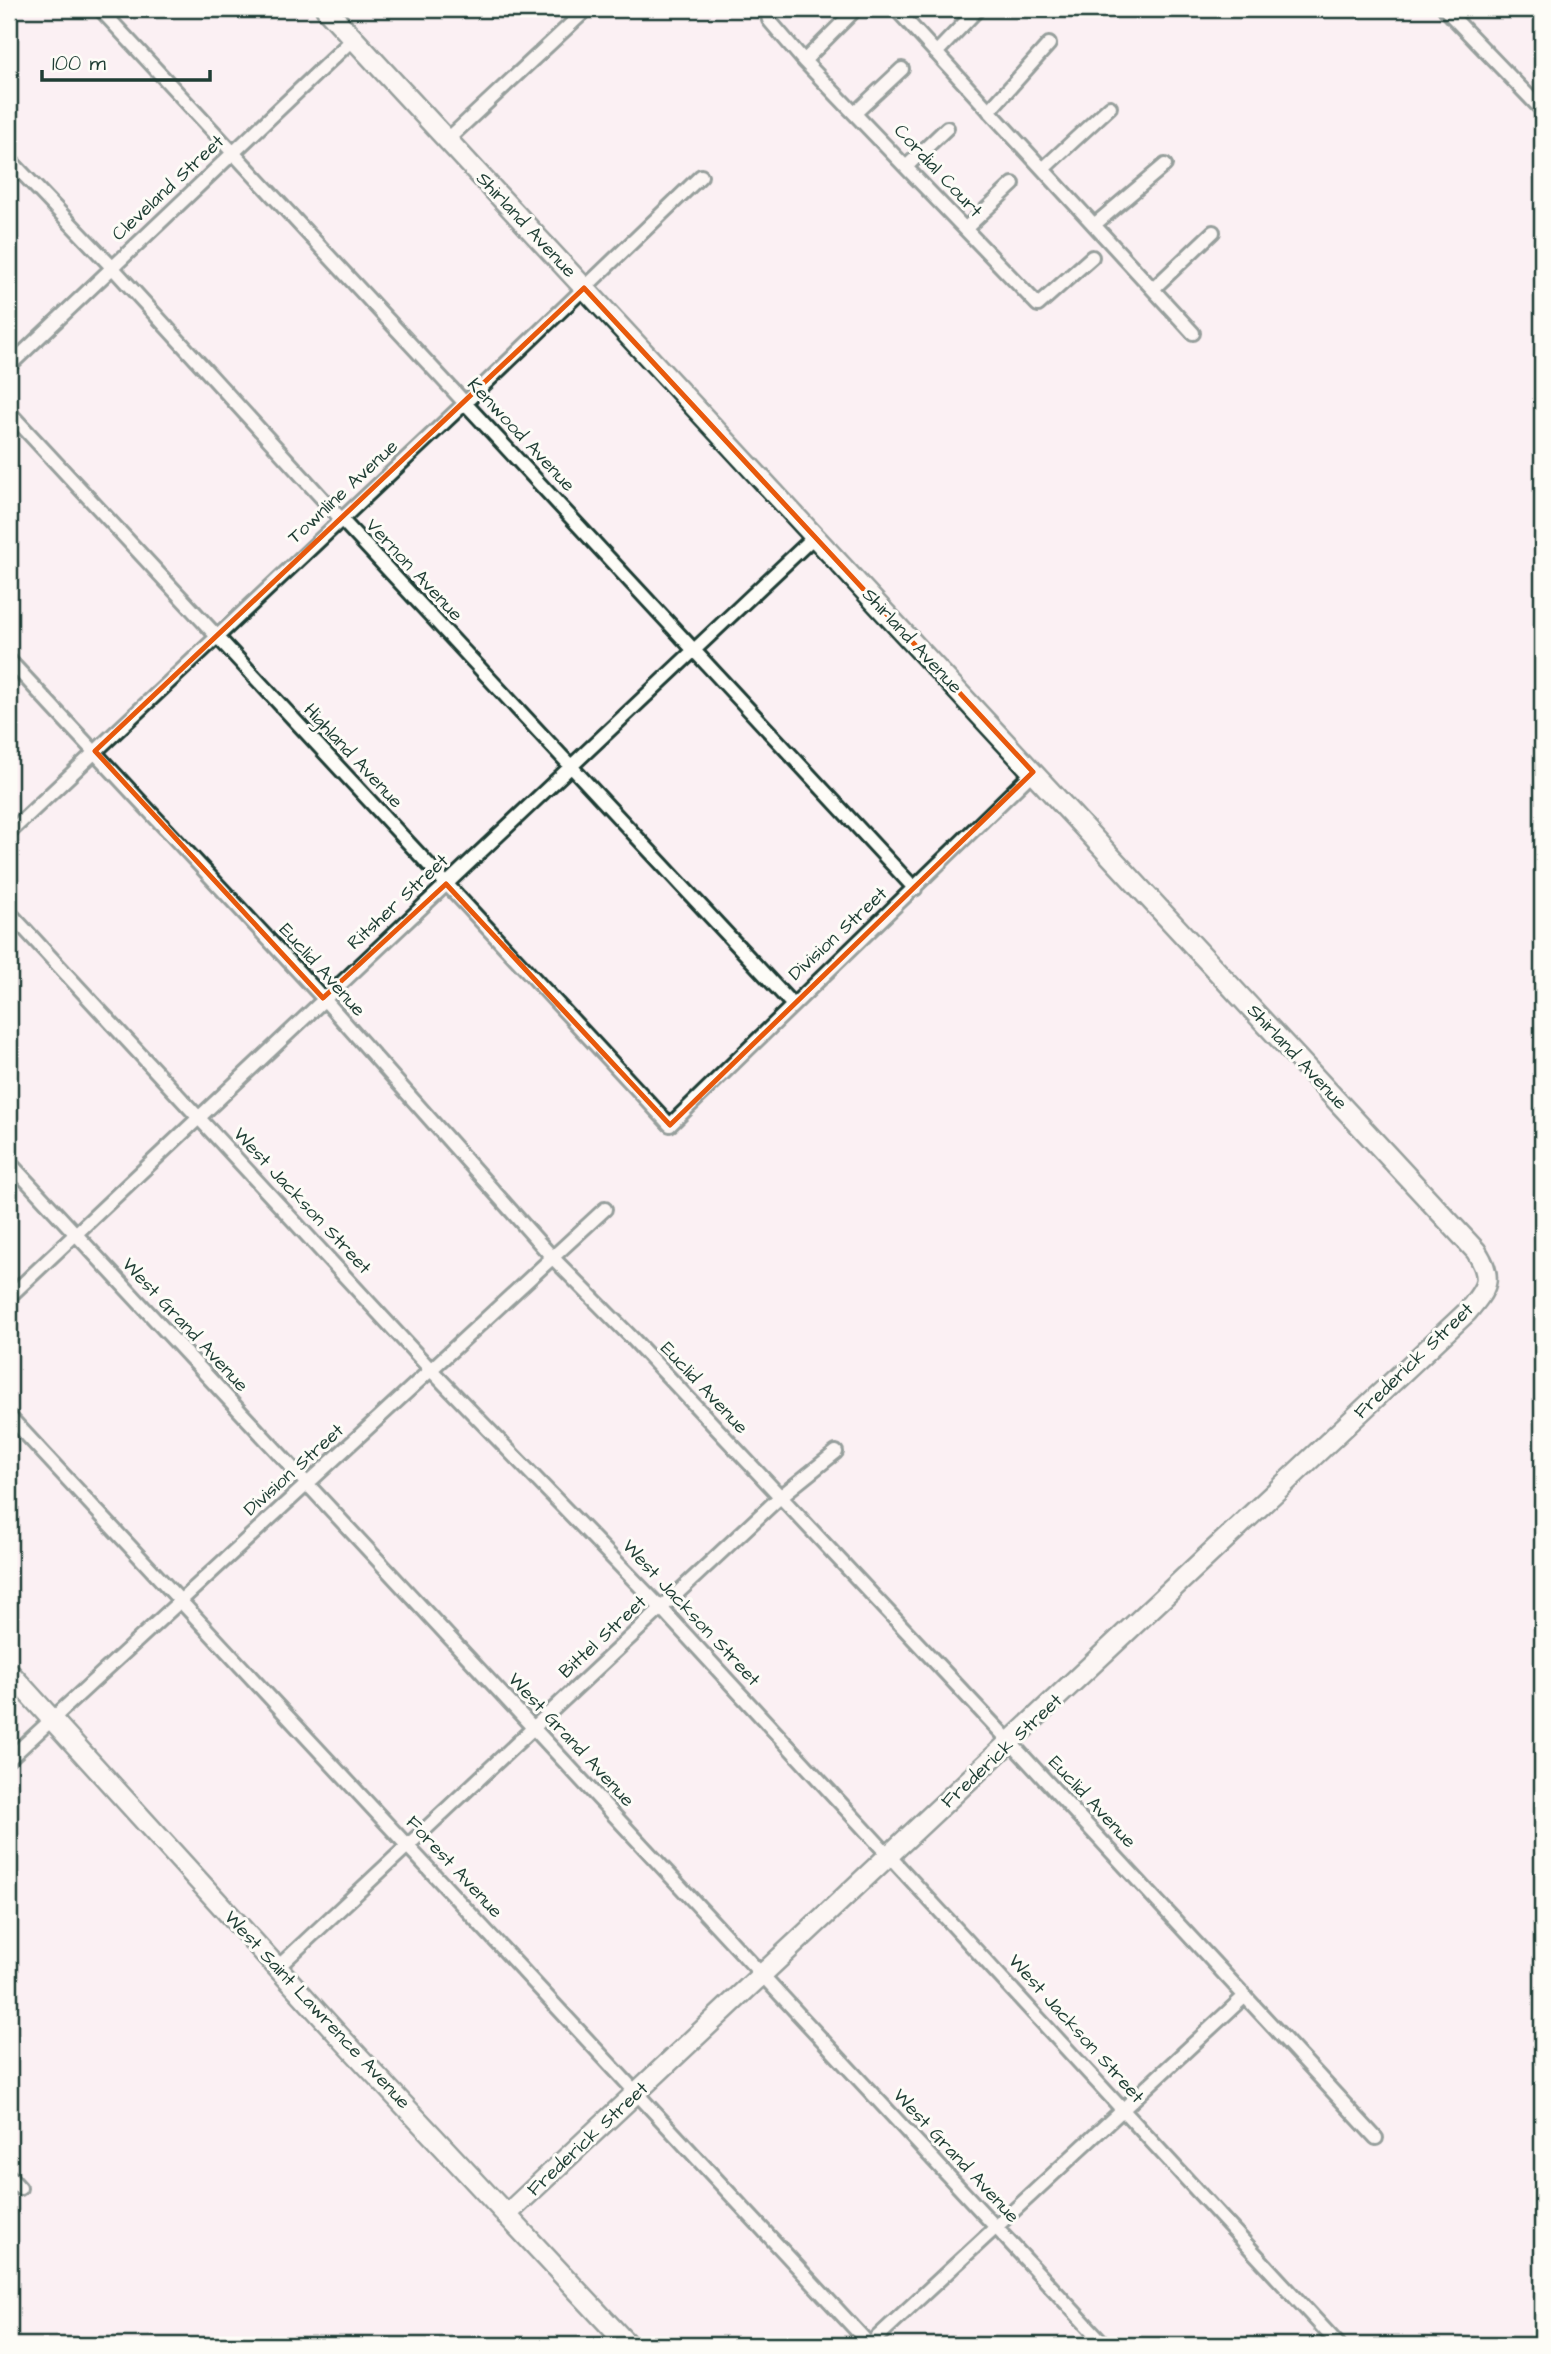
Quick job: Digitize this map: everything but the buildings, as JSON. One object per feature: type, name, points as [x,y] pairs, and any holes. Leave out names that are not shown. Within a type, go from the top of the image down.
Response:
[{"type":"street","name":"Kenwood Avenue","points":[[100,9],[915,889]]},
{"type":"street","name":"Shirland Avenue","points":[[326,9],[1476,1251],[1487,1270],[1488,1278]]},
{"type":"street","points":[[447,139],[587,9]]},
{"type":"street","name":"Cordial Court","points":[[766,9],[769,20],[804,61],[1038,304],[1092,257]]},
{"type":"street","points":[[896,9],[1193,332]]},
{"type":"street","points":[[936,53],[978,9]]},
{"type":"street","points":[[1446,9],[1542,110]]},
{"type":"street","points":[[804,61],[852,13]]},
{"type":"street","name":"Cleveland Street","points":[[9,366],[354,38]]},
{"type":"street","points":[[989,111],[1049,44]]},
{"type":"street","points":[[855,113],[902,69]]},
{"type":"street","points":[[1043,169],[1110,107]]},
{"type":"street","points":[[907,166],[947,128]]},
{"type":"street","name":"Vernon Avenue","points":[[9,159],[112,267],[341,519],[792,1004]]},
{"type":"street","points":[[1094,225],[1166,165]]},
{"type":"street","name":"Townline Avenue","points":[[9,833],[465,403],[701,176]]},
{"type":"street","points":[[965,229],[1013,184]]},
{"type":"street","points":[[1153,289],[1213,232]]},
{"type":"street","name":"Highland Avenue","points":[[9,412],[670,1125]]},
{"type":"street","name":"Ritsher Street","points":[[9,1297],[815,536]]},
{"type":"street","name":"Euclid Avenue","points":[[9,660],[323,998],[552,1256],[1011,1743],[1376,2137]]},
{"type":"street","name":"Division Street","points":[[670,1125],[1033,772]]},
{"type":"street","name":"West Jackson Street","points":[[9,912],[432,1371],[662,1609],[1339,2345]]},
{"type":"street","name":"West Grand Avenue","points":[[9,1162],[1105,2345]]},
{"type":"street","name":"Division Street","points":[[9,1759],[605,1209]]},
{"type":"street","name":"Frederick Street","points":[[506,2215],[1468,1311],[1480,1297],[1488,1278]]},
{"type":"street","name":"Forest Avenue","points":[[9,1416],[869,2345]]},
{"type":"street","name":"Bittel Street","points":[[277,1968],[780,1497],[836,1452]]},
{"type":"street","name":"West Saint Lawrence Avenue","points":[[9,1672],[277,1968],[628,2345]]},
{"type":"street","points":[[869,2345],[1245,1996]]},
{"type":"street","points":[[9,2176],[20,2188]]},
{"type":"highlighted area","points":[[584,288],[1033,772],[670,1125],[446,884],[323,998],[95,751]]}]
